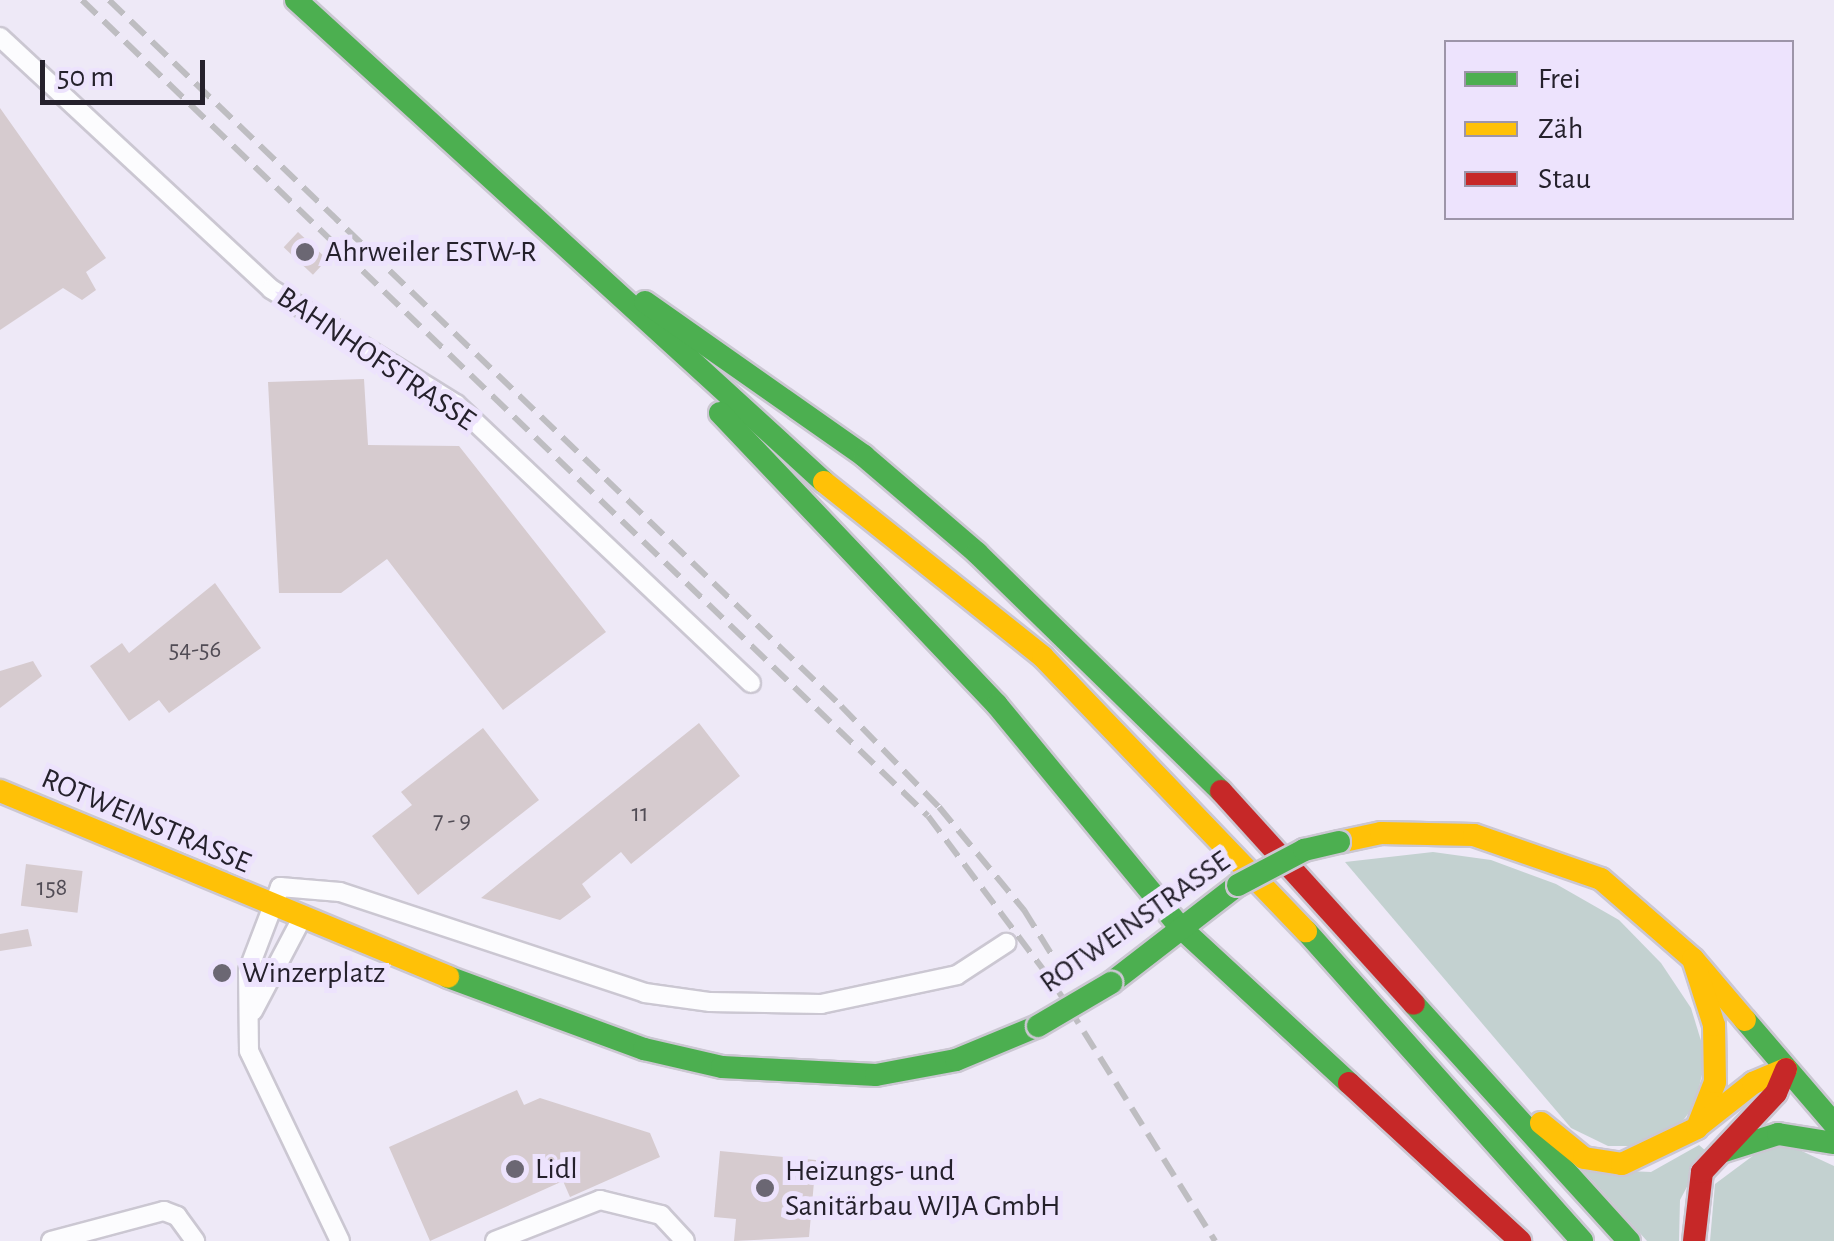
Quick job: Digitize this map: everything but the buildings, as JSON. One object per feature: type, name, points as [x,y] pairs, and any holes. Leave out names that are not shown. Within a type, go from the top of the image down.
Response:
[{"type":"main road","points":[[296,0],[788,452],[1044,657],[1307,932],[1582,1241]]},
{"type":"main road","points":[[550,234],[997,704],[1181,928],[1224,972],[1520,1241]]},
{"type":"main road","points":[[550,234],[864,456],[977,553],[1202,770],[1629,1241]]},
{"type":"main road","name":"ROTWEINSTRASSE","points":[[0,791],[268,907],[574,1026],[722,1066],[876,1075],[956,1060],[1038,1026],[1272,864],[1339,842],[1438,830],[1552,858],[1601,879],[1693,959],[1834,1124]]},
{"type":"main road","points":[[1693,959],[1714,1025],[1715,1082],[1696,1128]]},
{"type":"main road","points":[[1471,1065],[1584,1158],[1622,1164],[1696,1128],[1753,1083],[1786,1070]]},
{"type":"main road","points":[[1694,1241],[1694,1204],[1715,1155],[1776,1093],[1786,1070]]},
{"type":"main road","points":[[1715,1155],[1778,1134],[1834,1143]]},
{"type":"street","name":"BAHNHOFSTRASSE","points":[[0,37],[270,289],[456,404],[751,683]]},
{"type":"street","name":"ROTWEINSTRASSE","points":[[268,907],[280,887],[340,892],[628,987],[710,1002],[821,1004],[958,975],[1006,943]]},
{"type":"street","points":[[268,907],[248,971],[249,1051],[340,1241]]},
{"type":"street","points":[[247,1026],[301,920]]},
{"type":"street","points":[[495,1241],[600,1200],[661,1215],[685,1241]]},
{"type":"street","points":[[51,1241],[164,1211],[178,1216],[195,1241]]},
{"type":"shaded area","points":[[1433,852],[1491,860],[1556,884],[1619,920],[1661,963],[1691,1008],[1706,1057],[1695,1105],[1674,1132],[1644,1146],[1608,1146],[1571,1128],[1345,862]]},
{"type":"shaded area","points":[[1699,1145],[1706,1151],[1680,1200],[1679,1241],[1647,1241],[1582,1169],[1651,1172]]},
{"type":"shaded area","points":[[1791,1146],[1834,1166],[1834,1241],[1710,1241],[1715,1184],[1762,1149]]},
{"type":"railway","points":[[82,0],[928,816],[1052,981],[1215,1241]]},
{"type":"railway","points":[[109,0],[841,706],[939,807],[1024,910],[1060,968]]},
{"type":"traffic: fast","points":[[296,0],[824,482]]},
{"type":"traffic: fast","points":[[645,302],[864,456],[977,553],[1221,791]]},
{"type":"traffic: fast","points":[[720,413],[997,705],[1181,928],[1349,1083]]},
{"type":"traffic: fast","points":[[1238,885],[1304,850],[1339,842]]},
{"type":"traffic: fast","points":[[1111,983],[1238,885]]},
{"type":"traffic: fast","points":[[1306,931],[1582,1241]]},
{"type":"traffic: fast","points":[[448,977],[644,1049],[722,1067],[876,1075],[956,1060],[1038,1026]]},
{"type":"traffic: fast","points":[[1038,1026],[1111,983]]},
{"type":"traffic: fast","points":[[1414,1004],[1629,1241]]},
{"type":"traffic: fast","points":[[1745,1020],[1834,1124]]},
{"type":"traffic: fast","points":[[1721,1152],[1778,1134],[1834,1143]]},
{"type":"traffic: slow","points":[[824,482],[1043,657],[1306,931]]},
{"type":"traffic: slow","points":[[0,791],[448,977]]},
{"type":"traffic: slow","points":[[1339,842],[1381,833],[1474,835],[1601,879],[1693,959],[1745,1020]]},
{"type":"traffic: slow","points":[[1541,1123],[1584,1158],[1622,1164],[1697,1128],[1715,1082],[1714,1025],[1693,959]]},
{"type":"traffic: slow","points":[[1700,1125],[1753,1083],[1786,1069]]},
{"type":"traffic: jam","points":[[1221,791],[1414,1004]]},
{"type":"traffic: jam","points":[[1694,1241],[1702,1172],[1776,1093],[1786,1069]]},
{"type":"traffic: jam","points":[[1349,1083],[1520,1241]]},
{"type":"place","name":"Ahrweiler ESTW-R","points":[[305,252]]},
{"type":"place","name":"Winzerplatz","points":[[222,973]]},
{"type":"place","name":"Lidl","points":[[515,1169]]},
{"type":"place","name":"Heizungs- und Sanitärbau WIJA GmbH","points":[[765,1188]]}]
